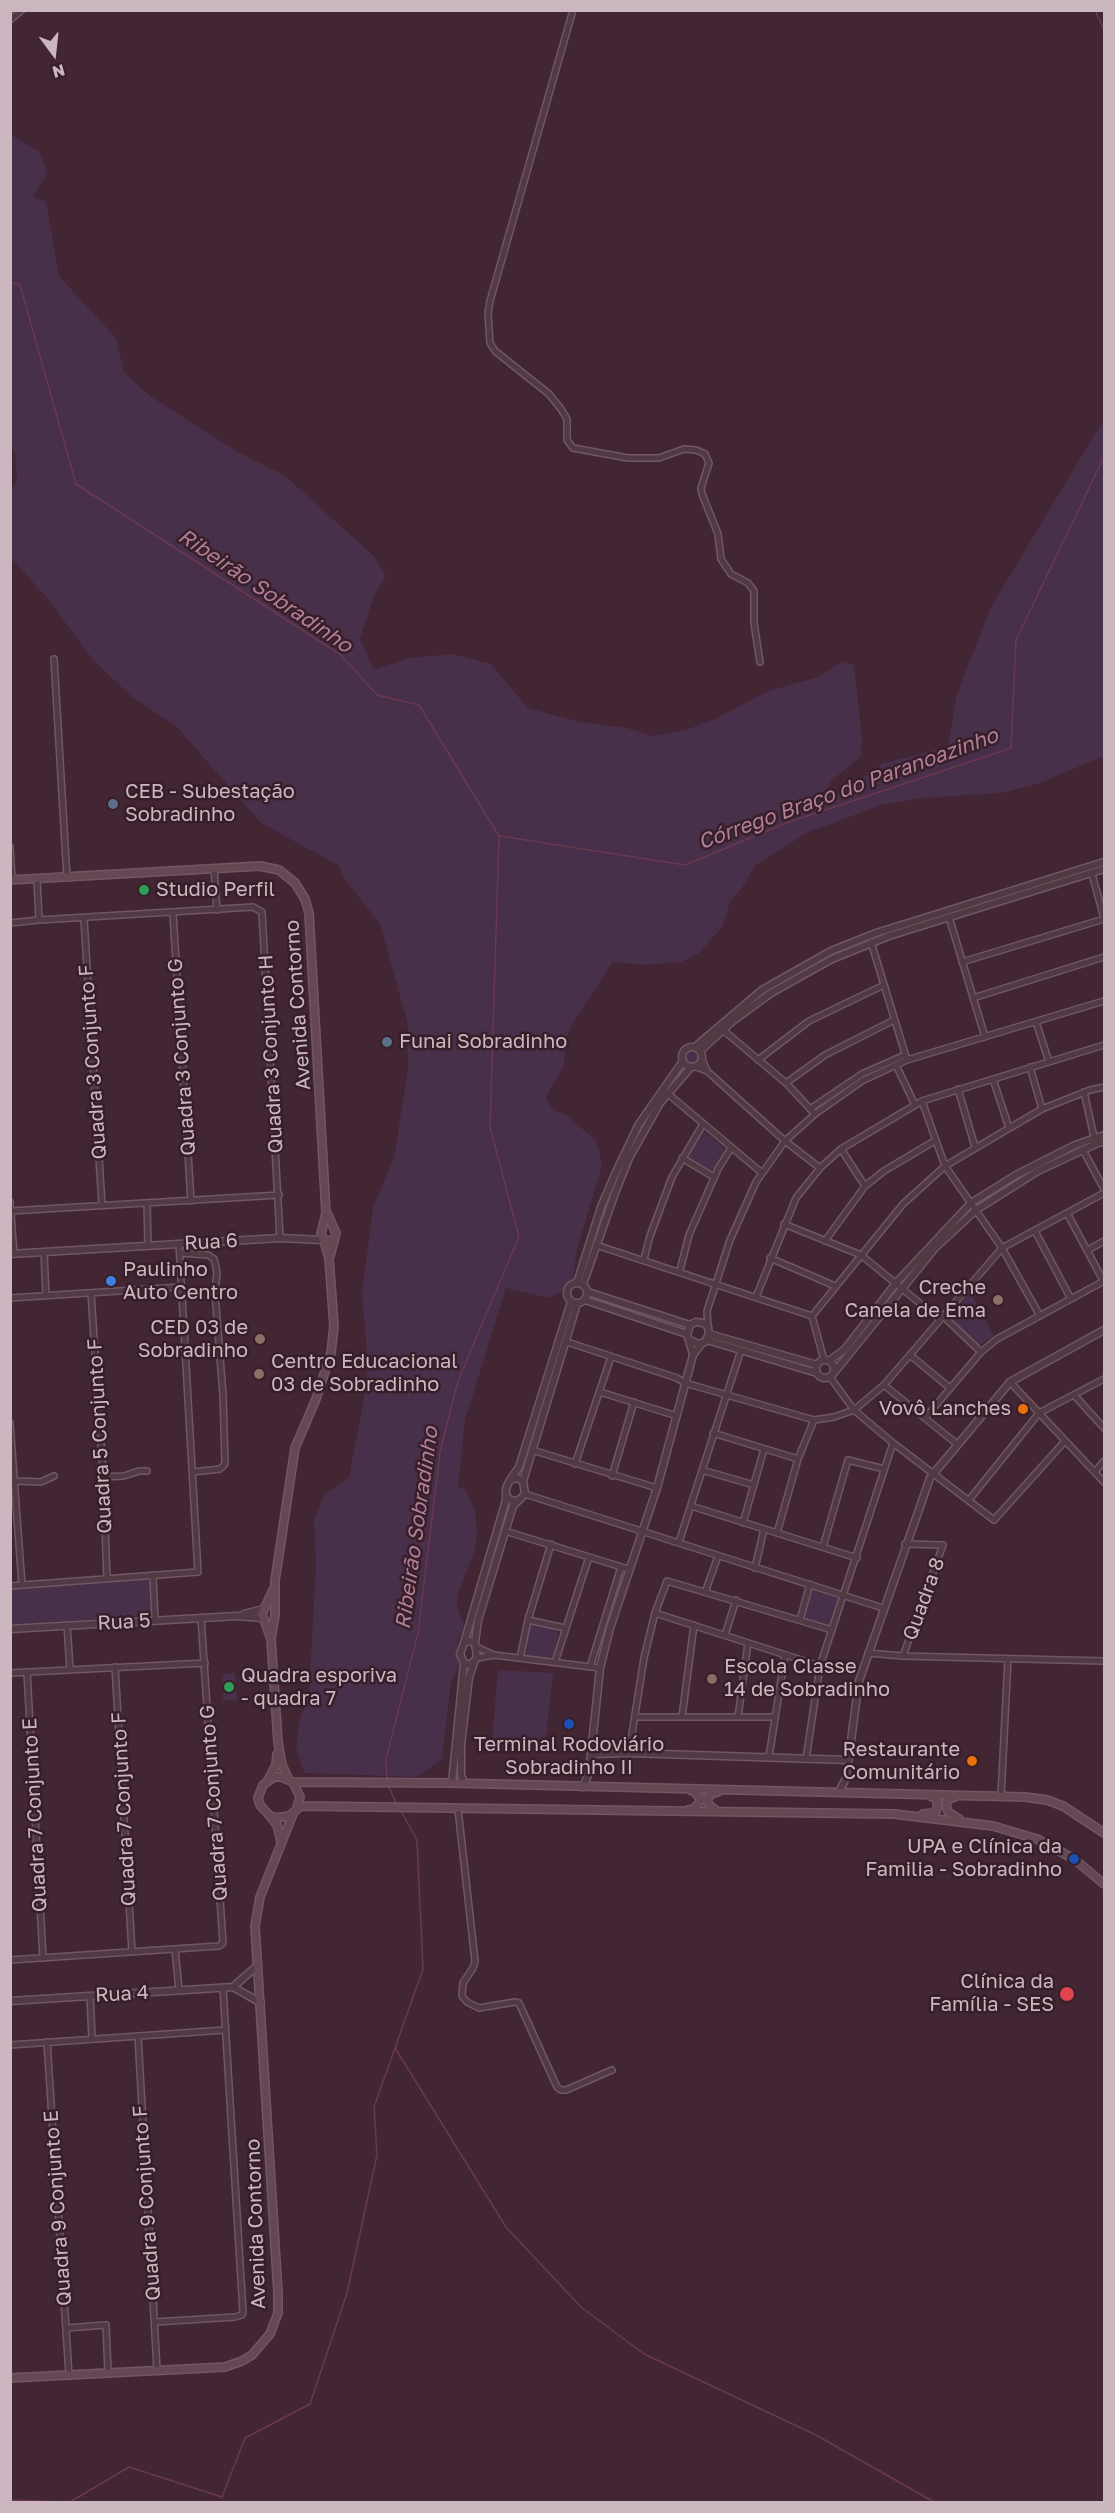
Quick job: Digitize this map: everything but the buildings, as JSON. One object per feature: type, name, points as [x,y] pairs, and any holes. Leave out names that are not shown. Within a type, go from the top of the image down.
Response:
[{"type":"main road","name":"Avenida Contorno","points":[[11,880],[260,866],[279,870],[296,883],[307,904],[326,1213]]},
{"type":"main road","points":[[326,1213],[336,1233],[329,1258]]},
{"type":"main road","points":[[296,1810],[300,1797],[282,1765],[278,1742],[271,1640],[275,1581],[295,1448],[316,1399],[331,1353],[334,1326],[329,1258],[323,1230],[326,1213]]},
{"type":"main road","points":[[323,1230],[332,1228]]},
{"type":"main road","points":[[324,1240],[334,1240]]},
{"type":"main road","points":[[271,1640],[263,1618],[264,1608],[268,1603],[275,1581]]},
{"type":"main road","points":[[264,1608],[269,1606],[274,1613]]},
{"type":"main road","points":[[263,1618],[271,1620],[274,1613]]},
{"type":"main road","points":[[278,1742],[276,1765],[263,1785],[258,1798],[260,1805],[277,1825],[281,1843]]},
{"type":"main road","points":[[268,1780],[281,1776],[291,1780],[1001,1796],[1047,1800],[1063,1806],[1103,1831]]},
{"type":"main road","points":[[656,1812],[694,1809],[700,1804],[700,1796],[683,1788]]},
{"type":"main road","points":[[720,1812],[709,1805],[707,1800],[711,1794],[754,1790]]},
{"type":"main road","points":[[269,1815],[282,1818],[301,1806],[656,1812],[894,1814],[935,1812],[938,1806],[936,1798],[925,1794]]},
{"type":"main road","points":[[961,1795],[948,1799],[946,1805],[948,1812],[963,1821]]},
{"type":"main road","name":"Avenida Contorno","points":[[10,2378],[225,2367],[242,2361],[260,2348],[270,2334],[276,2319],[278,2293],[262,2003],[255,1926],[257,1910],[281,1843],[296,1810]]},
{"type":"main road","points":[[894,1814],[993,1826],[1037,1839],[1074,1859],[1104,1884]]},
{"type":"street","points":[[10,20],[22,10]]},
{"type":"street","points":[[573,10],[490,301],[488,313],[490,343],[495,351],[549,394],[561,409],[567,419],[567,440],[573,448],[628,458],[659,458],[684,449],[696,450],[705,454],[709,463],[701,488],[702,494],[718,534],[721,560],[731,574],[748,584],[754,591],[754,623],[760,662]]},
{"type":"street","points":[[54,659],[67,878]]},
{"type":"street","points":[[10,847],[11,880]]},
{"type":"street","points":[[580,1284],[629,1158],[667,1093],[692,1066],[699,1052],[762,990],[831,951],[876,933],[1104,862]]},
{"type":"street","points":[[10,923],[217,910],[214,869]]},
{"type":"street","points":[[580,1284],[601,1207],[616,1172],[639,1124],[682,1061],[685,1051],[699,1052],[753,1006],[792,979],[871,942],[1104,869]]},
{"type":"street","points":[[962,962],[1104,919],[1092,874]]},
{"type":"street","points":[[37,879],[39,920]]},
{"type":"street","name":"Quadra 3 Conjunto H","points":[[217,910],[253,907],[263,914],[280,1238]]},
{"type":"street","name":"Quadra 3 Conjunto G","points":[[173,913],[191,1201]]},
{"type":"street","points":[[949,917],[985,1037]]},
{"type":"street","name":"Quadra 3 Conjunto F","points":[[84,919],[102,1205]]},
{"type":"street","points":[[871,942],[906,1058]]},
{"type":"street","points":[[973,998],[1104,957]]},
{"type":"street","points":[[758,1060],[809,1021],[884,985]]},
{"type":"street","points":[[810,1109],[862,1074],[906,1058],[1104,1001]]},
{"type":"street","points":[[786,1083],[825,1054],[894,1020]]},
{"type":"street","points":[[1036,1022],[1049,1062]]},
{"type":"street","points":[[723,1030],[786,1083],[815,1114]]},
{"type":"street","points":[[756,1297],[796,1198],[820,1168],[841,1149],[922,1101],[1104,1046]]},
{"type":"street","points":[[699,1052],[707,1071]]},
{"type":"street","points":[[583,1787],[589,1773],[600,1668],[610,1628],[657,1488],[693,1355],[707,1336],[707,1311],[730,1240],[756,1182],[785,1141],[815,1114],[862,1081],[906,1058]]},
{"type":"street","points":[[682,1061],[686,1066],[707,1071],[785,1141],[820,1168]]},
{"type":"street","points":[[896,1065],[915,1105]]},
{"type":"street","points":[[1030,1067],[1042,1109]]},
{"type":"street","points":[[993,1079],[1009,1128]]},
{"type":"street","points":[[812,1316],[903,1204],[945,1166],[1042,1109],[1083,1092],[1104,1087]]},
{"type":"street","points":[[958,1089],[975,1147]]},
{"type":"street","points":[[1083,1092],[1094,1137]]},
{"type":"street","points":[[667,1093],[762,1173]]},
{"type":"street","points":[[922,1101],[945,1166],[1002,1248],[1040,1316]]},
{"type":"street","points":[[644,1259],[672,1177],[703,1124]]},
{"type":"street","points":[[816,1369],[845,1349],[896,1283],[973,1207],[1016,1175],[1094,1137],[1104,1135]]},
{"type":"street","points":[[825,1241],[865,1186],[884,1171],[936,1140]]},
{"type":"street","points":[[574,1303],[585,1300],[688,1337],[707,1336],[816,1369],[824,1378],[832,1375],[935,1248],[973,1207],[1038,1171],[1104,1142]]},
{"type":"street","points":[[680,1270],[689,1235],[714,1177],[731,1148]]},
{"type":"street","points":[[841,1149],[865,1186]]},
{"type":"street","points":[[567,1342],[677,1378],[685,1383],[814,1420],[854,1410],[884,1385],[940,1317],[1002,1248],[1104,1191],[1083,1150]]},
{"type":"street","points":[[682,1158],[714,1177]]},
{"type":"street","points":[[11,1211],[279,1195]]},
{"type":"street","points":[[10,1202],[12,1254]]},
{"type":"street","points":[[147,1203],[148,1246]]},
{"type":"street","points":[[925,1418],[981,1352],[997,1339],[1104,1281],[1067,1213]]},
{"type":"street","points":[[784,1224],[861,1255],[981,1352]]},
{"type":"street","name":"Rua 6","points":[[303,1238],[323,1230]]},
{"type":"street","points":[[1035,1231],[1071,1299]]},
{"type":"street","name":"Rua 6","points":[[12,1254],[280,1238],[324,1240]]},
{"type":"street","points":[[1088,1250],[1104,1241]]},
{"type":"street","points":[[10,1586],[198,1572],[179,1244]]},
{"type":"street","points":[[596,1245],[680,1270],[812,1316]]},
{"type":"street","points":[[44,1252],[46,1295]]},
{"type":"street","points":[[180,1253],[208,1255],[214,1259],[217,1272],[215,1293],[223,1395],[225,1464],[220,1469],[193,1472]]},
{"type":"street","points":[[770,1258],[835,1286]]},
{"type":"street","points":[[580,1284],[588,1292],[693,1324],[703,1323],[707,1336]]},
{"type":"street","points":[[574,1303],[567,1297],[567,1291],[571,1285],[580,1284]]},
{"type":"street","points":[[10,1298],[181,1287]]},
{"type":"street","points":[[585,1300],[588,1292]]},
{"type":"street","name":"Quadra 5 Conjunto F","points":[[91,1293],[107,1579]]},
{"type":"street","points":[[525,1494],[523,1480],[567,1342],[574,1303]]},
{"type":"street","points":[[452,1783],[464,1663],[460,1654],[506,1496],[506,1489],[519,1467],[574,1303]]},
{"type":"street","points":[[693,1355],[688,1337],[693,1324],[707,1311]]},
{"type":"street","points":[[812,1316],[827,1360],[834,1366],[832,1375],[854,1410],[893,1443],[994,1520],[1065,1441]]},
{"type":"street","points":[[839,1792],[846,1778],[859,1681],[905,1544],[933,1473],[1010,1382],[1104,1330]]},
{"type":"street","points":[[707,1336],[741,1350],[816,1369]]},
{"type":"street","points":[[679,1542],[741,1350]]},
{"type":"street","points":[[910,1355],[950,1388]]},
{"type":"street","points":[[575,1464],[611,1356]]},
{"type":"street","points":[[969,1500],[1039,1413],[1104,1379]]},
{"type":"street","points":[[1010,1382],[1104,1482]]},
{"type":"street","points":[[884,1385],[957,1444]]},
{"type":"street","points":[[600,1392],[677,1416]]},
{"type":"street","points":[[1074,1395],[1104,1428]]},
{"type":"street","points":[[612,1476],[634,1402]]},
{"type":"street","points":[[777,1533],[798,1459],[814,1420]]},
{"type":"street","points":[[10,1423],[22,1585]]},
{"type":"street","points":[[713,1433],[798,1459]]},
{"type":"street","points":[[806,1759],[820,1666],[893,1443]]},
{"type":"street","points":[[743,1522],[764,1449]]},
{"type":"street","points":[[532,1450],[657,1488]]},
{"type":"street","points":[[823,1547],[848,1460],[885,1469]]},
{"type":"street","points":[[1095,1472],[1104,1461]]},
{"type":"street","points":[[702,1470],[754,1485]]},
{"type":"street","points":[[103,1477],[128,1476],[139,1471],[147,1471]]},
{"type":"street","points":[[15,1481],[41,1482],[54,1476]]},
{"type":"street","points":[[510,1480],[517,1478],[523,1480]]},
{"type":"street","points":[[464,1783],[460,1775],[461,1745],[469,1677],[476,1660],[478,1620],[513,1506],[525,1494]]},
{"type":"street","points":[[525,1494],[883,1608]]},
{"type":"street","points":[[506,1496],[512,1501],[519,1500]]},
{"type":"street","points":[[691,1506],[857,1558]]},
{"type":"street","points":[[754,1568],[764,1529]]},
{"type":"street","points":[[505,1531],[628,1569]]},
{"type":"street","points":[[520,1658],[528,1620],[551,1544]]},
{"type":"street","name":"Quadra 8","points":[[868,1653],[903,1656],[944,1545],[905,1544]]},
{"type":"street","points":[[706,1590],[718,1556]]},
{"type":"street","points":[[555,1662],[589,1557]]},
{"type":"street","points":[[590,1667],[621,1567]]},
{"type":"street","points":[[153,1575],[155,1620]]},
{"type":"street","points":[[629,1753],[644,1658],[655,1613],[668,1581],[706,1590],[832,1630]]},
{"type":"street","points":[[800,1620],[810,1584]]},
{"type":"street","points":[[725,1635],[736,1600]]},
{"type":"street","name":"Rua 5","points":[[237,1616],[264,1608]]},
{"type":"street","points":[[655,1613],[820,1666]]},
{"type":"street","name":"Rua 5","points":[[10,1629],[237,1616],[263,1618]]},
{"type":"street","name":"Quadra 7 Conjunto G","points":[[175,1949],[219,1946],[223,1943],[201,1618]]},
{"type":"street","points":[[528,1620],[565,1628]]},
{"type":"street","points":[[67,1625],[70,1669]]},
{"type":"street","points":[[682,1717],[694,1625]]},
{"type":"street","points":[[464,1643],[471,1641],[494,1655]]},
{"type":"street","points":[[738,1717],[748,1643]]},
{"type":"street","points":[[769,1757],[784,1654]]},
{"type":"street","points":[[464,1663],[494,1655],[600,1668]]},
{"type":"street","points":[[903,1656],[1104,1662]]},
{"type":"street","points":[[1001,1796],[1008,1659]]},
{"type":"street","points":[[10,1673],[204,1663]]},
{"type":"street","name":"Quadra 7 Conjunto F","points":[[115,1667],[132,1952]]},
{"type":"street","name":"Quadra 7 Conjunto E","points":[[27,1672],[43,1958]]},
{"type":"street","points":[[636,1717],[775,1717]]},
{"type":"street","points":[[591,1754],[629,1753],[848,1760]]},
{"type":"street","points":[[589,1773],[593,1782],[600,1787]]},
{"type":"street","points":[[846,1778],[849,1786],[856,1792]]},
{"type":"street","points":[[458,1809],[475,1961],[463,1983],[462,1996],[467,2002],[479,2008],[519,2003],[557,2087],[561,2090],[612,2070]]},
{"type":"street","points":[[10,1960],[175,1949],[179,1990]]},
{"type":"street","points":[[258,1965],[233,1987],[262,2003]]},
{"type":"street","name":"Rua 4","points":[[10,2001],[233,1987]]},
{"type":"street","points":[[155,2322],[242,2315],[223,1988]]},
{"type":"street","points":[[90,1996],[92,2038]]},
{"type":"street","points":[[10,2045],[225,2030]]},
{"type":"street","name":"Quadra 9 Conjunto F","points":[[138,2036],[157,2370]]},
{"type":"street","name":"Quadra 9 Conjunto E","points":[[48,2042],[69,2375]]},
{"type":"street","points":[[66,2328],[106,2325],[108,2372]]},
{"type":"shaded area","points":[[11,135],[40,152],[47,174],[33,197],[46,202],[59,276],[116,338],[124,372],[150,396],[238,452],[284,475],[374,556],[386,576],[374,596],[360,639],[374,670],[409,658],[452,654],[491,664],[528,708],[580,722],[627,728],[653,736],[686,730],[717,718],[768,691],[818,677],[843,661],[854,665],[862,737],[861,756],[830,782],[824,795],[841,793],[856,786],[868,772],[884,763],[948,747],[956,697],[990,609],[1104,422],[1104,756],[1040,783],[1002,793],[921,798],[882,805],[808,832],[755,866],[742,888],[730,902],[722,927],[699,953],[681,962],[642,965],[613,962],[573,1023],[566,1040],[564,1067],[546,1099],[554,1111],[563,1113],[595,1139],[602,1166],[577,1249],[573,1278],[563,1291],[549,1298],[506,1288],[465,1420],[458,1488],[465,1489],[475,1510],[477,1529],[475,1549],[458,1595],[457,1606],[464,1626],[457,1645],[459,1665],[451,1682],[442,1759],[417,1777],[304,1773],[296,1748],[300,1719],[309,1694],[316,1564],[314,1520],[325,1494],[349,1477],[367,1382],[362,1294],[373,1207],[394,1158],[408,1069],[408,1025],[380,924],[346,881],[338,865],[261,823],[176,726],[132,697],[93,660],[47,598],[13,560],[10,553],[10,493],[17,480],[15,453],[10,442]]},
{"type":"shaded area","points":[[689,1049],[695,1049],[700,1057],[698,1063],[689,1065],[684,1060],[684,1054]]},
{"type":"shaded area","points":[[704,1131],[725,1151],[716,1168],[709,1171],[687,1157],[700,1132]]},
{"type":"shaded area","points":[[970,1292],[994,1336],[978,1346],[948,1318]]},
{"type":"shaded area","points":[[150,1578],[151,1615],[11,1625],[11,1589]]},
{"type":"shaded area","points":[[813,1588],[840,1597],[830,1626],[804,1617]]},
{"type":"shaded area","points":[[533,1622],[557,1631],[554,1654],[549,1659],[527,1657],[524,1653],[529,1625]]},
{"type":"shaded area","points":[[498,1670],[553,1673],[544,1754],[491,1750]]},
{"type":"shaded area","name":"Quadra esporiva - quadra 7","points":[[235,1673],[237,1700],[223,1701],[222,1674]]},
{"type":"waterway","name":"Córrego Braço do Paranoazinho","points":[[1095,10],[1104,30]]},
{"type":"waterway","name":"Ribeirão Sobradinho","points":[[10,282],[20,285],[76,484],[341,655],[377,695],[419,705],[499,836],[490,1127],[519,1237],[458,1381],[440,1452],[418,1633],[386,1759],[387,1781]]},
{"type":"waterway","name":"Córrego Braço do Paranoazinho","points":[[500,836],[685,865],[786,823],[1011,748],[1016,640],[1104,457]]},
{"type":"waterway","name":"Ribeirão Sobradinho","points":[[388,1785],[397,1805]]},
{"type":"waterway","name":"Ribeirão Sobradinho","points":[[70,2502],[129,2467],[222,2497],[245,2438],[310,2404],[347,2293],[377,2155],[374,2107],[423,1969],[417,1840],[400,1809]]},
{"type":"waterway","points":[[395,2048],[506,2227],[581,2307],[644,2354],[816,2435],[934,2502]]},
{"type":"waterway","name":"Ribeirão Sobradinho","points":[[10,2500],[65,2502]]},
{"type":"place","name":"CEB - Subestação Sobradinho","points":[[113,804]]},
{"type":"place","name":"Studio Perfil","points":[[144,890]]},
{"type":"place","name":"Funai Sobradinho","points":[[387,1042]]},
{"type":"place","name":"Paulinho Auto Centro","points":[[111,1281]]},
{"type":"place","name":"Creche Canela de Ema","points":[[998,1300]]},
{"type":"place","name":"CED 03 de Sobradinho","points":[[260,1339]]},
{"type":"place","name":"Centro Educacional 03 de Sobradinho","points":[[259,1374]]},
{"type":"place","name":"Vovô Lanches","points":[[1023,1409]]},
{"type":"place","name":"Escola Classe 14 de Sobradinho","points":[[712,1679]]},
{"type":"place","name":"Quadra esporiva - quadra 7","points":[[229,1687]]},
{"type":"place","name":"Terminal Rodoviário Sobradinho II","points":[[569,1724]]},
{"type":"place","name":"Restaurante Comunitário","points":[[972,1761]]},
{"type":"place","name":"UPA e Clínica da Familia - Sobradinho","points":[[1074,1859]]},
{"type":"place","name":"Clínica da Família - SES","points":[[1067,1994]]}]
